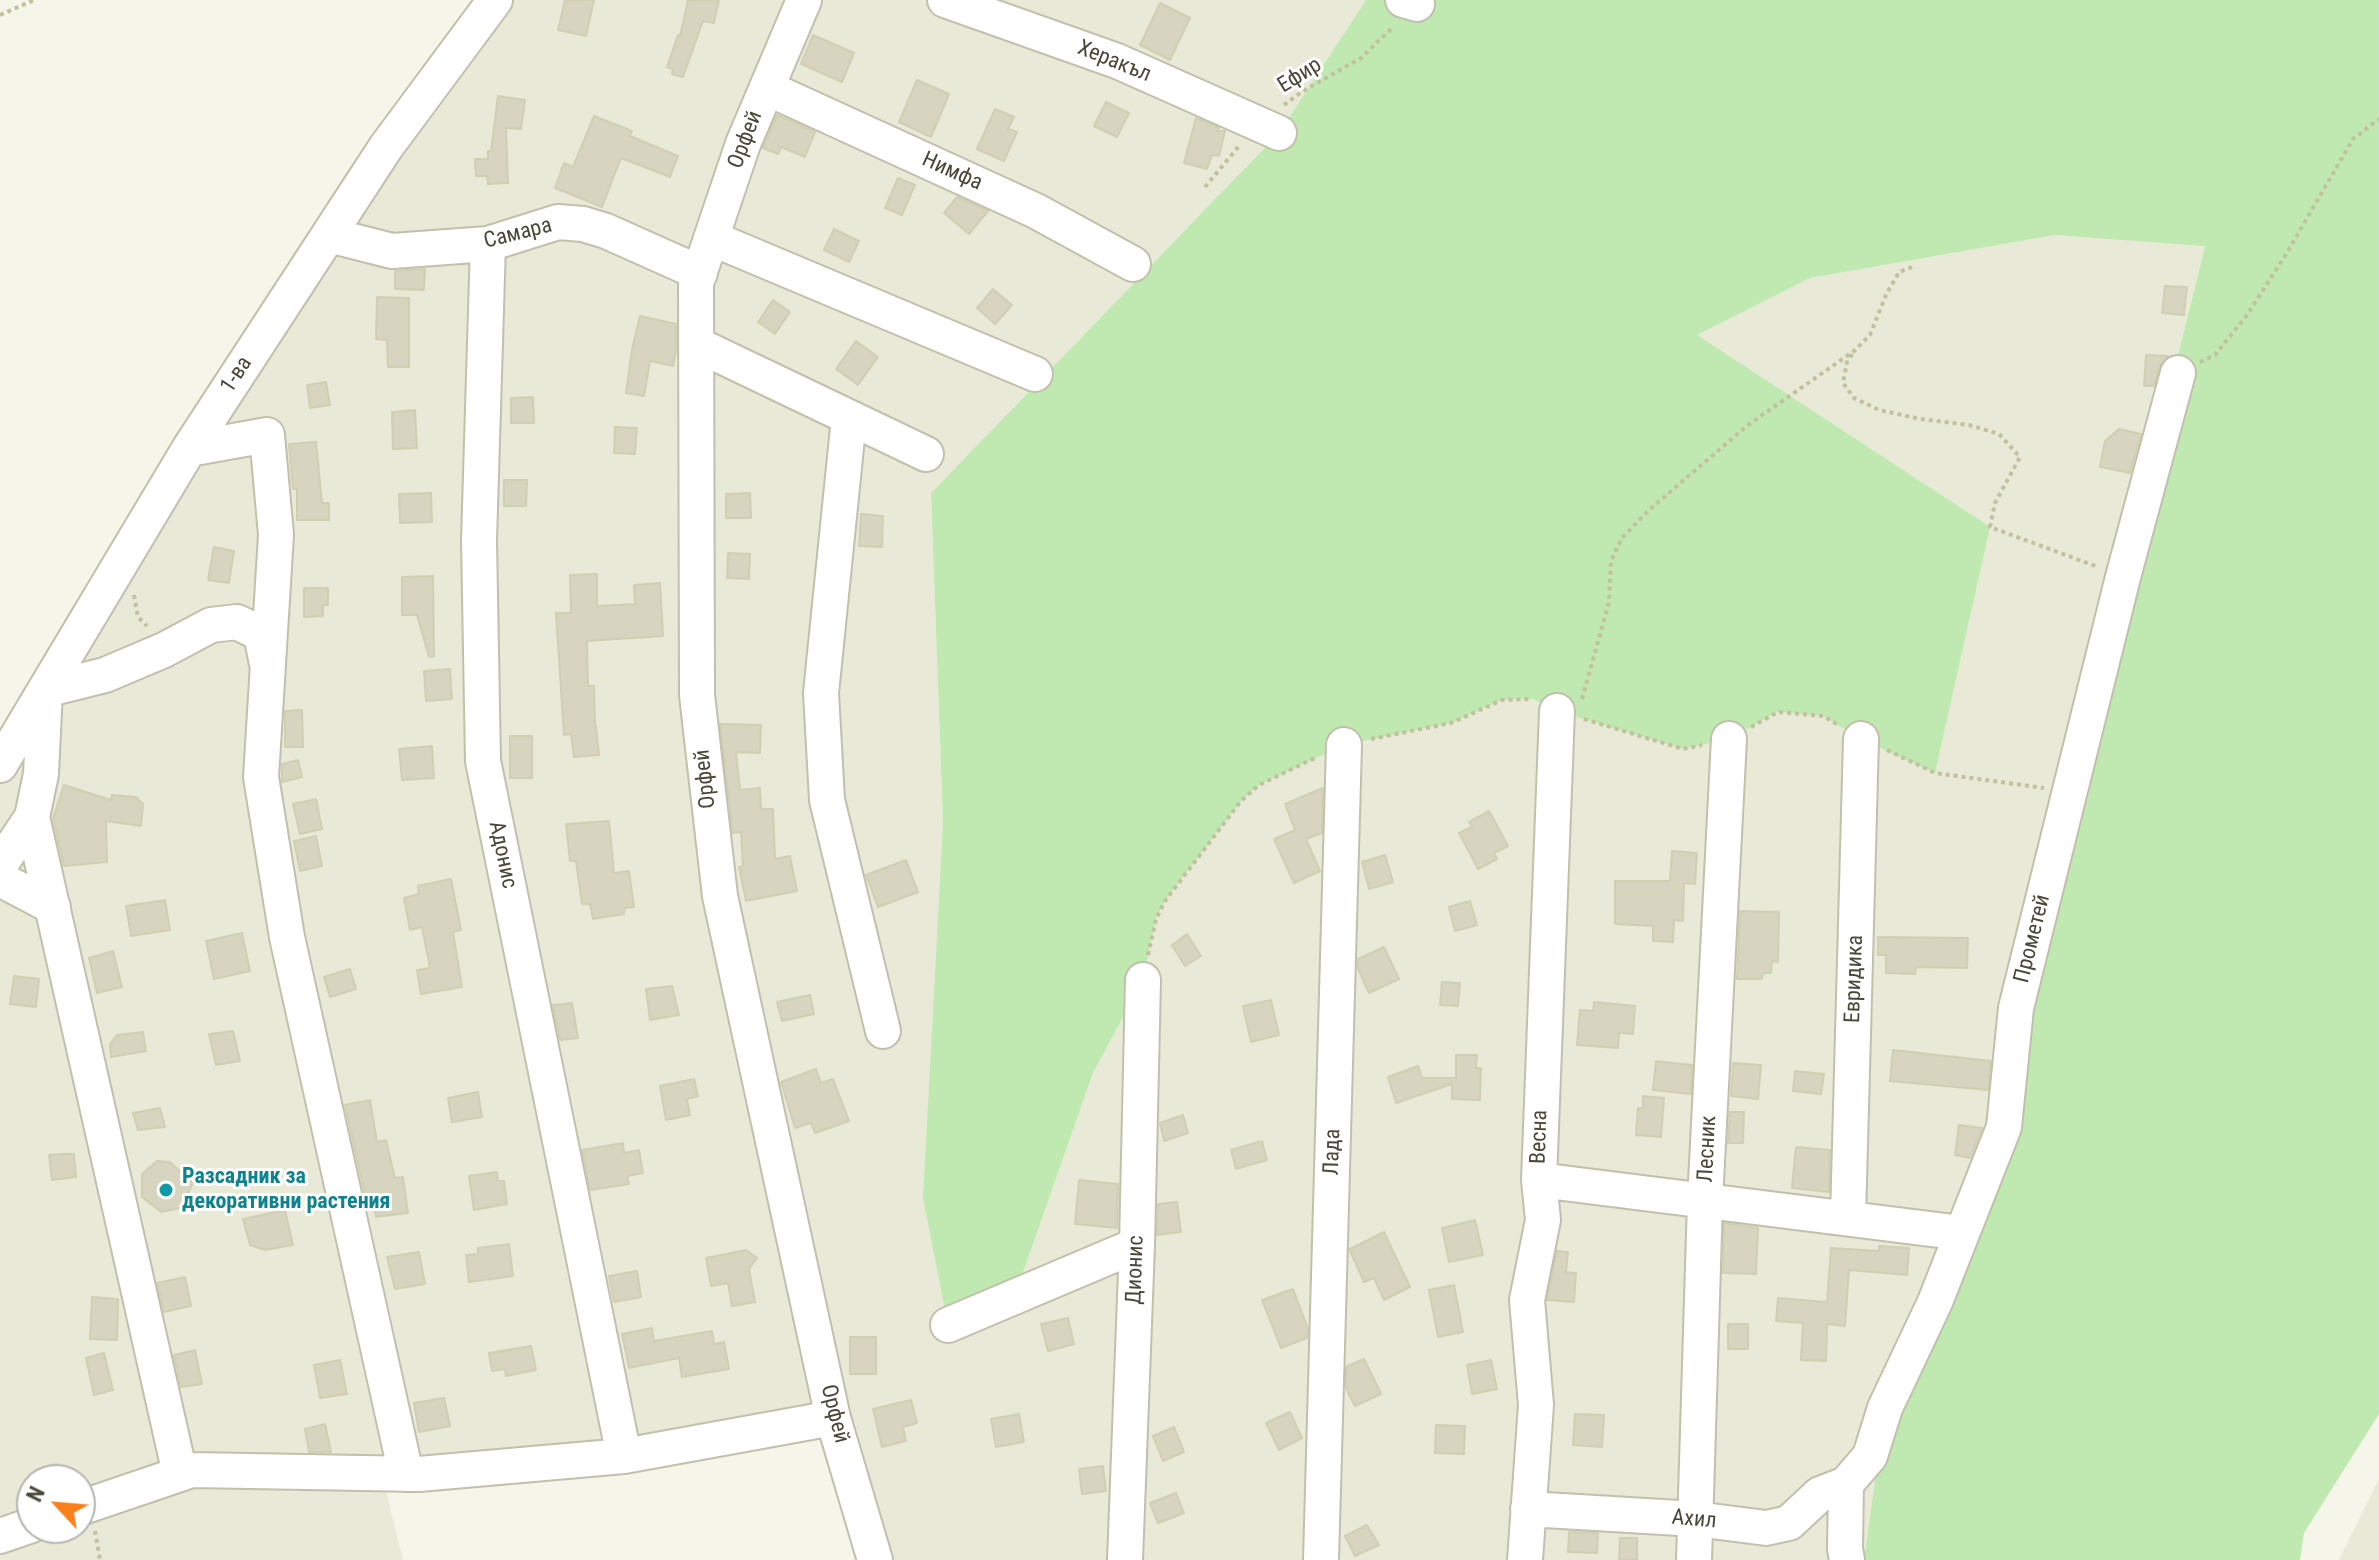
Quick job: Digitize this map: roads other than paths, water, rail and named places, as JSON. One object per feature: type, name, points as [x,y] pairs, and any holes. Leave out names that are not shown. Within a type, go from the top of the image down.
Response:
[{"type":"street","name":"1-ва","points":[[0,765],[189,449],[386,147],[495,0]]},
{"type":"street","name":"Орфей","points":[[804,0],[743,144],[696,283],[697,695],[720,896],[833,1418],[875,1560]]},
{"type":"street","name":"Херакъл","points":[[945,0],[1117,61],[1269,128]]},
{"type":"street","name":"Нимфа","points":[[767,88],[1036,211],[1133,264]]},
{"type":"street","name":"Самара","points":[[329,235],[392,251],[488,244],[558,222],[583,224],[606,231],[700,273]]},
{"type":"street","points":[[711,238],[1035,374]]},
{"type":"street","name":"Адонис","points":[[488,244],[479,540],[483,761],[624,1456]]},
{"type":"street","points":[[698,345],[926,454]]},
{"type":"street","name":"Прометей","points":[[1846,1484],[1870,1456],[1885,1408],[1935,1302],[2004,1127],[2016,1008],[2123,577],[2178,373]]},
{"type":"street","points":[[849,418],[821,693],[827,800],[883,1031]]},
{"type":"street","points":[[189,449],[267,435],[276,535],[261,777],[287,937],[406,1474]]},
{"type":"street","points":[[0,865],[32,817],[41,774],[45,690],[105,675],[164,650],[211,625],[237,622],[261,634],[269,672]]},
{"type":"street","name":"Весна","points":[[1525,1560],[1536,1405],[1527,1300],[1543,1220],[1539,1180],[1569,707]]},
{"type":"street","name":"Лесник","points":[[1694,1560],[1705,1201],[1729,739]]},
{"type":"street","name":"Евридика","points":[[1848,1218],[1861,739]]},
{"type":"street","name":"Лада","points":[[1321,1560],[1344,745]]},
{"type":"street","points":[[32,817],[180,1474]]},
{"type":"street","points":[[0,879],[53,907]]},
{"type":"street","name":"Дионис","points":[[1125,1560],[1143,980]]},
{"type":"street","points":[[1539,1180],[1962,1233]]},
{"type":"street","points":[[948,1325],[1137,1245]]},
{"type":"street","points":[[96,1503],[192,1470],[406,1474],[624,1456],[833,1418]]},
{"type":"street","points":[[1846,1484],[1847,1560]]},
{"type":"street","name":"Ахил","points":[[1528,1509],[1696,1519],[1766,1528],[1789,1523],[1820,1494],[1846,1484]]},
{"type":"place","name":"Разсадник за декоративни растения","points":[[166,1190]]}]
